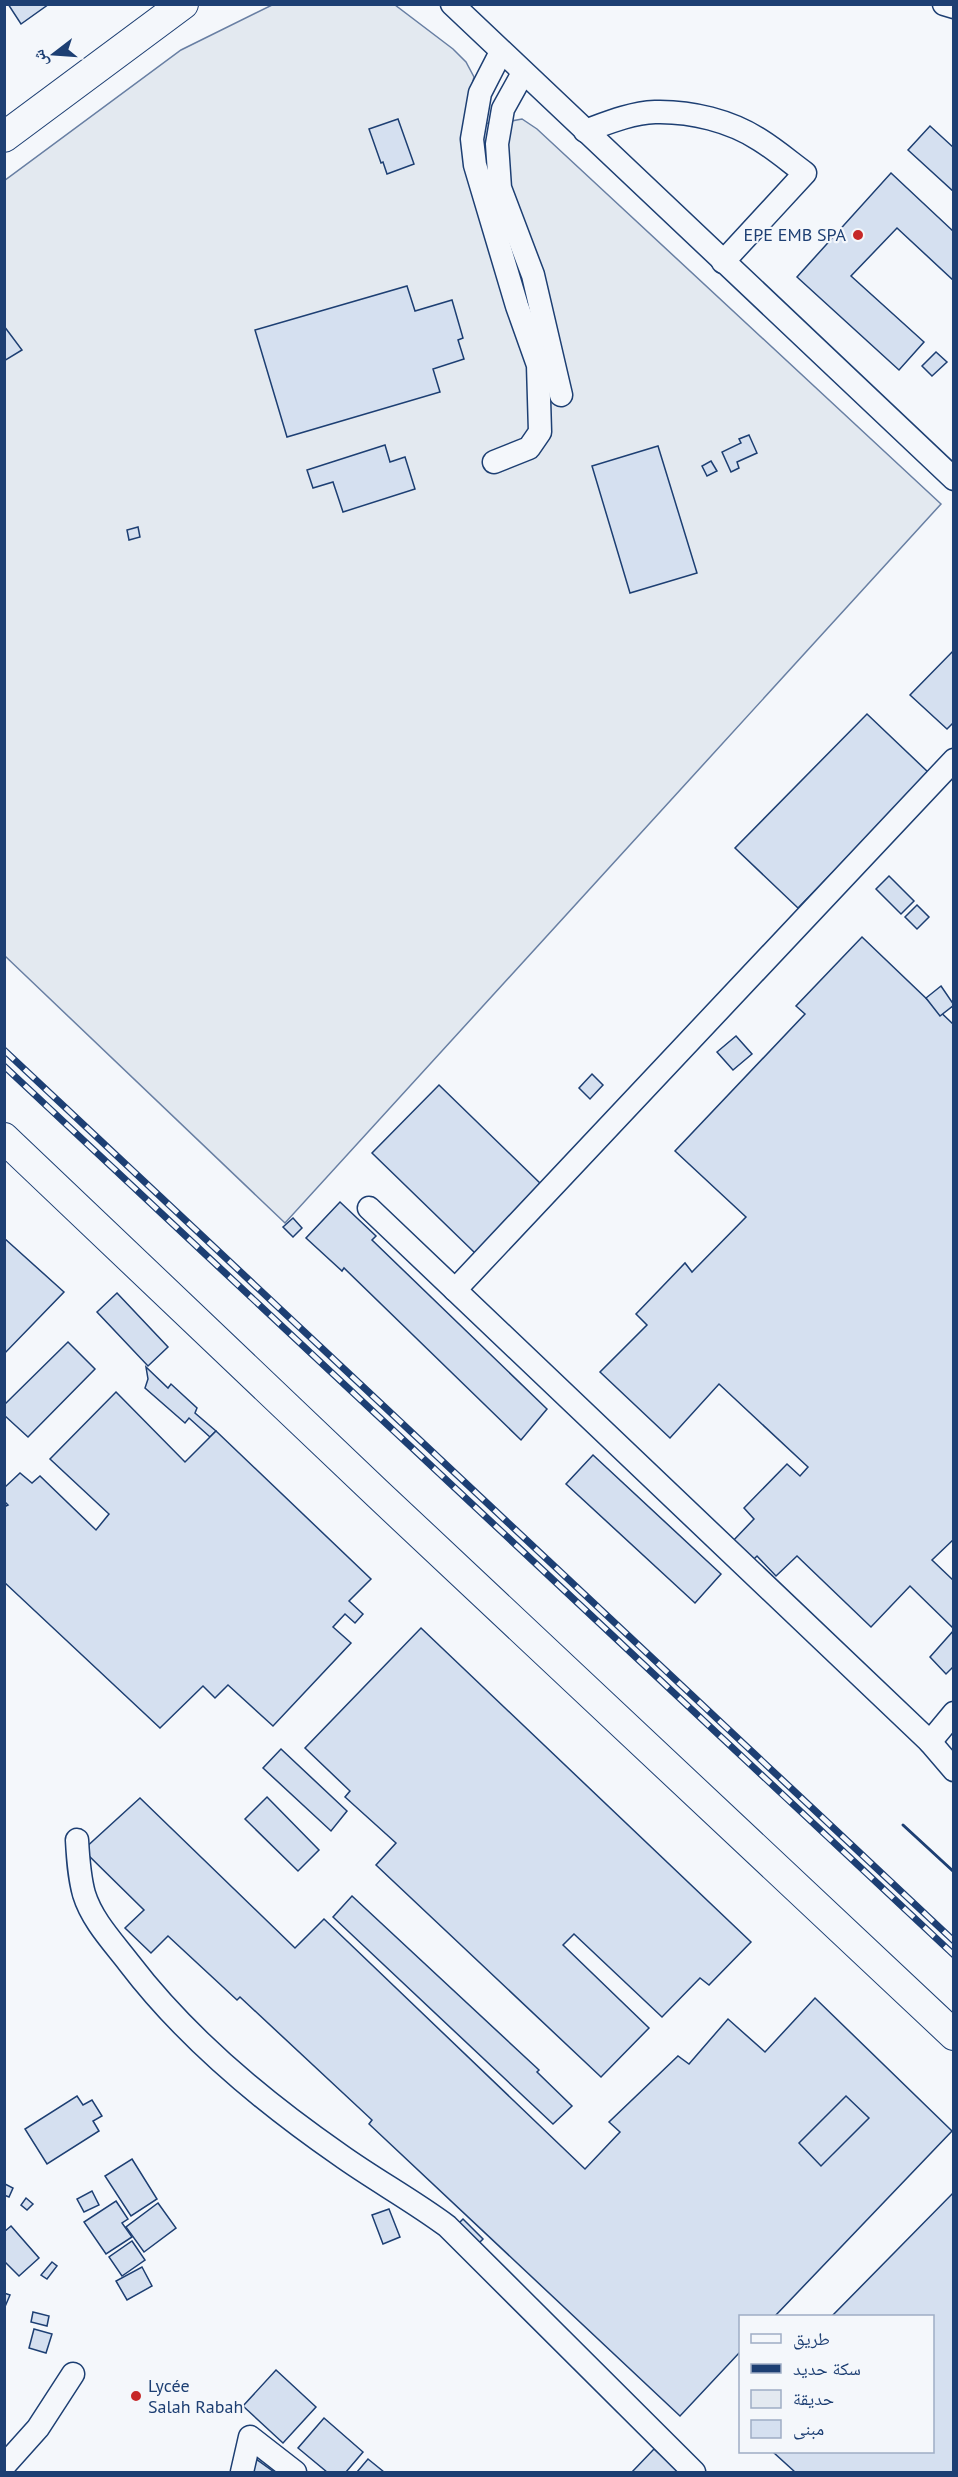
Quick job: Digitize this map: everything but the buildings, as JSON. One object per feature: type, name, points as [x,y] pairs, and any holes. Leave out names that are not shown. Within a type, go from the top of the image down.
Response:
[{"type":"main road","points":[[9,134],[183,4]]},
{"type":"main road","points":[[4,1138],[395,1510],[954,2035]]},
{"type":"main road","points":[[4,1165],[954,2058]]},
{"type":"street","points":[[452,4],[954,479]]},
{"type":"street","points":[[944,4],[954,7]]},
{"type":"street","points":[[494,462],[529,448],[540,432],[538,365],[517,306],[475,165],[472,139],[480,93],[501,52]]},
{"type":"street","points":[[523,73],[503,109],[497,144],[500,188],[533,275],[561,395]]},
{"type":"street","points":[[585,131],[623,118],[654,112],[686,114],[722,122],[759,139],[805,173],[723,262]]},
{"type":"street","points":[[455,1290],[954,760]]},
{"type":"street","points":[[369,1208],[930,1742],[954,1770]]},
{"type":"street","points":[[930,1742],[954,1713]]},
{"type":"street","points":[[77,1840],[79,1871],[85,1896],[100,1926],[151,1991],[206,2049],[287,2116],[342,2156],[408,2197],[447,2226],[694,2472]]},
{"type":"street","points":[[4,2466],[38,2428],[74,2374]]},
{"type":"street","points":[[242,2472],[250,2437],[295,2472]]},
{"type":"green space","points":[[272,5],[395,5],[453,49],[466,62],[474,77],[466,109],[490,125],[522,119],[537,129],[941,504],[285,1223],[5,956],[4,181],[181,50]]},
{"type":"railway","points":[[4,1050],[954,1941]]},
{"type":"railway","points":[[4,1066],[954,1955]]},
{"type":"wall","points":[[903,1825],[954,1872]]},
{"type":"place","name":"EPE EMB SPA","points":[[858,235]]},
{"type":"place","name":"Lycée Salah Rabah","points":[[136,2396]]}]
